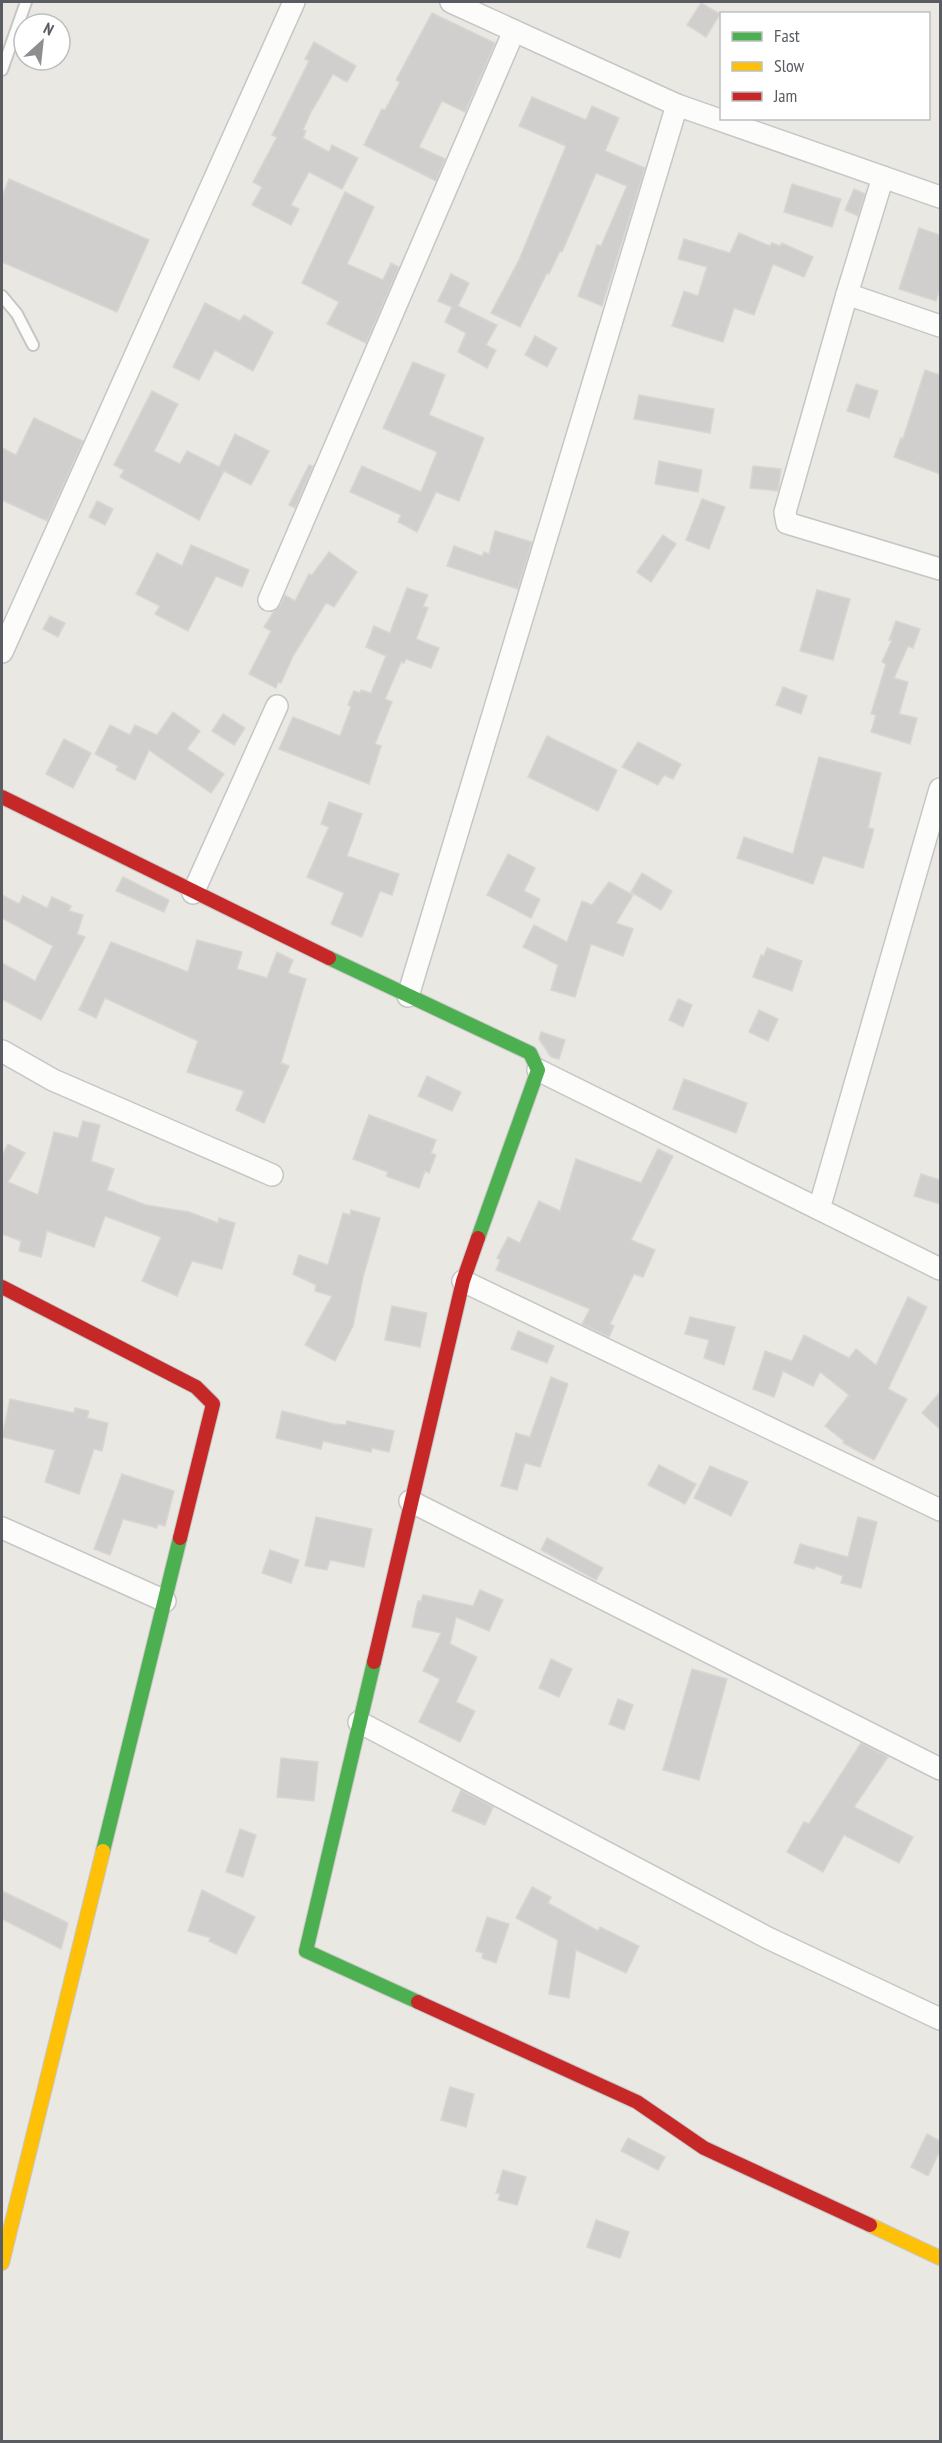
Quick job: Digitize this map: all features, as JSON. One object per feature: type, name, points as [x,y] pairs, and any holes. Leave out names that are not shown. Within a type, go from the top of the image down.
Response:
[{"type":"street","points":[[2,652],[294,2]]},
{"type":"street","points":[[451,2],[677,105],[940,197]]},
{"type":"street","points":[[269,600],[514,31]]},
{"type":"street","points":[[408,996],[677,105]]},
{"type":"street","points":[[883,177],[785,512],[787,523],[940,569]]},
{"type":"street","points":[[847,294],[940,326]]},
{"type":"street","points":[[193,893],[277,706]]},
{"type":"street","points":[[819,1209],[940,789]]},
{"type":"street","points":[[2,797],[193,893],[530,1053],[538,1070],[940,1269]]},
{"type":"street","points":[[2,1051],[53,1080],[272,1175]]},
{"type":"street","points":[[538,1070],[463,1281],[306,1952],[637,2102],[704,2148],[940,2258]]},
{"type":"street","points":[[463,1281],[940,1510]]},
{"type":"street","points":[[2,1287],[196,1387],[213,1404],[2,2263]]},
{"type":"street","points":[[410,1501],[940,1769]]},
{"type":"street","points":[[2,1528],[165,1601]]},
{"type":"street","points":[[359,1722],[768,1938],[940,2019]]},
{"type":"lane","points":[[2,70],[26,2]]},
{"type":"lane","points":[[2,296],[17,315],[33,345]]},
{"type":"building","points":[[701,3],[720,14],[706,37],[687,25]]},
{"type":"building","points":[[432,13],[495,43],[465,112],[442,101],[419,147],[445,159],[436,181],[364,145],[382,109],[385,110],[400,82],[396,80]]},
{"type":"building","points":[[314,42],[356,66],[347,82],[333,74],[311,112],[303,130],[306,131],[303,138],[329,152],[332,145],[358,158],[342,189],[309,172],[291,205],[299,209],[291,225],[252,205],[262,187],[253,182],[277,137],[272,135],[309,61],[305,59]]},
{"type":"building","points":[[532,97],[586,120],[592,106],[619,118],[605,151],[645,168],[602,306],[578,296],[597,245],[601,246],[627,186],[596,173],[562,252],[560,251],[549,274],[547,273],[520,327],[491,313],[519,260],[566,146],[519,126]]},
{"type":"building","points":[[9,179],[149,240],[117,312],[2,262],[2,197]]},
{"type":"building","points":[[792,184],[841,199],[832,227],[784,212]]},
{"type":"building","points":[[854,189],[865,194],[858,216],[845,210]]},
{"type":"building","points":[[345,192],[374,207],[347,264],[383,280],[391,263],[399,267],[366,343],[327,324],[339,302],[302,283]]},
{"type":"building","points":[[919,228],[940,235],[940,288],[936,301],[899,289]]},
{"type":"building","points":[[739,233],[770,246],[772,243],[780,246],[782,243],[813,257],[804,277],[773,264],[754,315],[734,308],[723,342],[672,326],[684,291],[698,296],[707,267],[678,259],[684,239],[730,253]]},
{"type":"building","points":[[451,274],[469,283],[458,306],[497,325],[486,345],[496,350],[487,368],[458,352],[466,333],[445,322],[452,307],[438,301]]},
{"type":"building","points":[[205,303],[240,321],[244,315],[273,332],[253,371],[215,350],[199,380],[173,367]]},
{"type":"building","points":[[535,336],[557,348],[547,367],[525,355]]},
{"type":"building","points":[[413,362],[445,375],[429,415],[484,438],[459,501],[436,492],[417,532],[398,522],[401,515],[350,492],[362,466],[421,492],[437,452],[383,428]]},
{"type":"building","points":[[925,370],[940,375],[940,474],[894,457],[901,438],[903,439]]},
{"type":"building","points":[[856,384],[878,391],[869,418],[847,411]]},
{"type":"building","points":[[152,391],[178,404],[154,451],[180,464],[187,451],[219,467],[235,434],[269,451],[251,485],[224,471],[199,520],[120,477],[124,470],[114,465]]},
{"type":"building","points":[[639,395],[714,409],[710,433],[634,419]]},
{"type":"building","points":[[34,418],[83,441],[47,521],[2,500],[2,448],[16,455]]},
{"type":"building","points":[[659,461],[702,470],[698,492],[655,484]]},
{"type":"building","points":[[309,465],[313,466],[295,508],[289,505]]},
{"type":"building","points":[[753,466],[781,469],[778,491],[750,488]]},
{"type":"building","points":[[702,499],[725,507],[709,549],[686,540]]},
{"type":"building","points":[[97,501],[113,509],[105,525],[89,517]]},
{"type":"building","points":[[495,531],[532,542],[518,589],[447,566],[454,546],[482,556],[484,552],[489,554]]},
{"type":"building","points":[[663,535],[676,544],[651,582],[637,572]]},
{"type":"building","points":[[191,545],[249,570],[242,587],[216,576],[188,631],[155,614],[160,606],[136,594],[157,553],[182,566]]},
{"type":"building","points":[[329,552],[357,572],[334,607],[326,603],[276,688],[249,674],[271,631],[264,627],[280,606],[285,595],[295,601],[309,574],[312,575]]},
{"type":"building","points":[[407,588],[428,595],[423,606],[428,608],[416,639],[439,648],[431,668],[406,659],[404,663],[401,662],[385,699],[392,702],[375,744],[381,746],[369,784],[279,749],[293,717],[340,736],[351,707],[348,705],[354,691],[360,693],[361,690],[371,693],[386,656],[366,647],[374,626],[390,633]]},
{"type":"building","points":[[817,590],[850,599],[833,660],[800,651]]},
{"type":"building","points":[[50,616],[65,623],[58,637],[43,629]]},
{"type":"building","points":[[896,621],[920,629],[913,648],[908,646],[894,678],[908,682],[899,714],[917,718],[910,744],[871,732],[876,715],[871,714],[886,664],[882,662],[892,640],[889,640]]},
{"type":"building","points":[[783,687],[807,696],[801,714],[776,705]]},
{"type":"building","points":[[173,712],[200,731],[187,749],[224,774],[211,793],[149,750],[135,780],[116,770],[118,766],[95,754],[110,725],[130,735],[135,725],[157,735]]},
{"type":"building","points":[[223,714],[245,728],[234,745],[212,731]]},
{"type":"building","points":[[547,736],[617,770],[598,811],[528,777]]},
{"type":"building","points":[[64,739],[91,753],[73,788],[46,774]]},
{"type":"building","points":[[638,742],[681,764],[673,779],[664,775],[658,785],[622,767]]},
{"type":"building","points":[[819,757],[881,773],[868,828],[874,829],[863,868],[823,856],[813,884],[737,858],[744,837],[793,854]]},
{"type":"building","points":[[329,802],[362,814],[347,856],[399,874],[392,895],[380,891],[362,937],[331,924],[344,893],[307,877],[329,827],[321,824]]},
{"type":"building","points":[[508,854],[535,868],[524,891],[540,899],[531,918],[487,895]]},
{"type":"building","points":[[642,873],[672,891],[661,910],[631,892]]},
{"type":"building","points":[[123,877],[169,900],[164,912],[116,891]]},
{"type":"building","points":[[609,882],[633,895],[616,923],[633,929],[623,956],[591,944],[575,997],[551,990],[558,965],[523,947],[534,925],[567,942],[582,901],[592,905]]},
{"type":"building","points":[[2,895],[19,904],[23,896],[47,908],[52,897],[71,906],[69,911],[83,915],[77,934],[85,937],[41,1020],[2,999],[2,963],[35,981],[53,946],[2,918]]},
{"type":"building","points":[[197,940],[242,952],[237,969],[267,978],[277,952],[293,960],[288,973],[306,979],[281,1063],[289,1066],[264,1123],[236,1110],[244,1091],[187,1072],[198,1041],[105,998],[96,1018],[79,1010],[111,942],[188,972]]},
{"type":"building","points":[[767,948],[802,961],[792,991],[753,977],[761,955],[764,956]]},
{"type":"building","points":[[678,999],[692,1005],[683,1027],[669,1020]]},
{"type":"building","points":[[759,1010],[778,1019],[768,1041],[749,1032]]},
{"type":"building","points":[[541,1032],[565,1040],[559,1059],[551,1057],[539,1039]]},
{"type":"building","points":[[427,1076],[461,1092],[452,1111],[418,1096]]},
{"type":"building","points":[[684,1079],[747,1103],[736,1133],[673,1109]]},
{"type":"building","points":[[369,1115],[436,1140],[431,1153],[436,1155],[429,1173],[425,1171],[419,1188],[386,1176],[388,1172],[353,1159]]},
{"type":"building","points":[[83,1121],[100,1125],[91,1161],[114,1169],[107,1190],[146,1205],[189,1212],[218,1223],[219,1218],[235,1223],[222,1269],[192,1261],[177,1296],[142,1281],[161,1237],[105,1216],[94,1247],[47,1231],[41,1257],[19,1251],[21,1241],[2,1234],[2,1156],[8,1144],[25,1153],[8,1182],[38,1195],[54,1132],[78,1138]]},
{"type":"building","points":[[658,1149],[673,1156],[631,1240],[655,1250],[643,1277],[634,1274],[610,1324],[614,1326],[609,1337],[582,1324],[590,1309],[496,1270],[500,1260],[497,1258],[508,1237],[520,1243],[539,1201],[560,1211],[576,1159],[641,1183]]},
{"type":"building","points":[[921,1174],[940,1180],[940,1204],[914,1196]]},
{"type":"building","points":[[351,1210],[380,1218],[363,1277],[353,1326],[335,1361],[305,1345],[332,1296],[315,1291],[316,1285],[293,1274],[299,1255],[328,1265],[343,1213],[350,1215]]},
{"type":"building","points":[[908,1297],[927,1307],[888,1389],[907,1399],[874,1460],[843,1443],[844,1441],[825,1426],[849,1395],[820,1372],[813,1386],[783,1371],[774,1397],[753,1389],[765,1351],[792,1361],[804,1335],[849,1358],[856,1349],[876,1365]]},
{"type":"building","points":[[392,1306],[427,1313],[420,1347],[385,1340]]},
{"type":"building","points":[[690,1317],[735,1327],[724,1365],[704,1358],[709,1340],[685,1334]]},
{"type":"building","points":[[518,1331],[554,1346],[547,1363],[511,1349]]},
{"type":"building","points":[[551,1377],[568,1384],[540,1467],[525,1463],[517,1490],[501,1486],[516,1433],[530,1437]]},
{"type":"building","points":[[940,1392],[940,1429],[922,1413]]},
{"type":"building","points":[[10,1399],[74,1413],[75,1408],[89,1411],[87,1418],[108,1423],[102,1451],[94,1449],[79,1494],[45,1482],[55,1450],[2,1437]]},
{"type":"building","points":[[282,1411],[334,1424],[346,1425],[347,1421],[394,1431],[389,1452],[372,1448],[371,1452],[323,1441],[321,1449],[276,1438]]},
{"type":"building","points":[[659,1465],[696,1484],[685,1504],[648,1485]]},
{"type":"building","points":[[710,1466],[748,1482],[731,1516],[694,1498]]},
{"type":"building","points":[[122,1474],[174,1491],[165,1526],[158,1524],[157,1528],[123,1519],[110,1555],[94,1549]]},
{"type":"building","points":[[316,1517],[372,1529],[364,1567],[330,1560],[327,1570],[305,1566]]},
{"type":"building","points":[[858,1517],[877,1522],[861,1588],[841,1583],[843,1576],[816,1566],[814,1569],[794,1563],[800,1544],[848,1557]]},
{"type":"building","points":[[547,1538],[603,1568],[596,1580],[541,1550]]},
{"type":"building","points":[[270,1550],[299,1560],[291,1583],[262,1573]]},
{"type":"building","points":[[480,1590],[503,1600],[489,1631],[456,1617],[450,1644],[477,1657],[456,1702],[475,1711],[460,1742],[419,1722],[440,1679],[423,1671],[441,1633],[412,1627],[418,1601],[421,1601],[423,1595],[473,1606]]},
{"type":"building","points":[[551,1659],[572,1669],[559,1697],[539,1688]]},
{"type":"building","points":[[692,1669],[727,1679],[699,1780],[663,1770]]},
{"type":"building","points":[[618,1699],[633,1705],[624,1730],[609,1724]]},
{"type":"building","points":[[861,1743],[888,1757],[854,1807],[913,1837],[899,1863],[844,1835],[823,1872],[787,1852],[804,1822],[809,1824]]},
{"type":"building","points":[[281,1758],[318,1762],[314,1801],[277,1797]]},
{"type":"building","points":[[461,1790],[493,1807],[485,1825],[452,1811]]},
{"type":"building","points":[[240,1829],[256,1835],[243,1877],[226,1872]]},
{"type":"building","points":[[532,1887],[551,1897],[548,1903],[598,1931],[600,1927],[639,1946],[626,1973],[576,1950],[569,1998],[549,1994],[558,1940],[516,1918]]},
{"type":"building","points":[[202,1890],[255,1917],[236,1954],[209,1941],[211,1938],[188,1931]]},
{"type":"building","points":[[2,1891],[68,1923],[61,1949],[2,1919]]},
{"type":"building","points":[[487,1917],[509,1924],[496,1963],[482,1958],[483,1953],[476,1951]]},
{"type":"building","points":[[450,2087],[474,2094],[466,2127],[441,2120]]},
{"type":"building","points":[[927,2134],[940,2141],[940,2150],[928,2176],[911,2167]]},
{"type":"building","points":[[628,2138],[665,2157],[658,2170],[621,2151]]},
{"type":"building","points":[[503,2170],[526,2177],[517,2205],[498,2200],[500,2194],[496,2193]]},
{"type":"building","points":[[596,2220],[629,2232],[620,2258],[587,2247]]},
{"type":"traffic: fast","points":[[329,958],[530,1053],[538,1070],[478,1238]]},
{"type":"traffic: fast","points":[[103,1851],[180,1538]]},
{"type":"traffic: fast","points":[[374,1662],[306,1951],[418,2002]]},
{"type":"traffic: slow","points":[[2,2263],[103,1851]]},
{"type":"traffic: slow","points":[[870,2225],[940,2258]]},
{"type":"traffic: jam","points":[[2,797],[329,958]]},
{"type":"traffic: jam","points":[[374,1662],[463,1281],[478,1238]]},
{"type":"traffic: jam","points":[[2,1287],[196,1387],[213,1404],[180,1538]]},
{"type":"traffic: jam","points":[[418,2002],[637,2102],[704,2148],[870,2225]]}]
